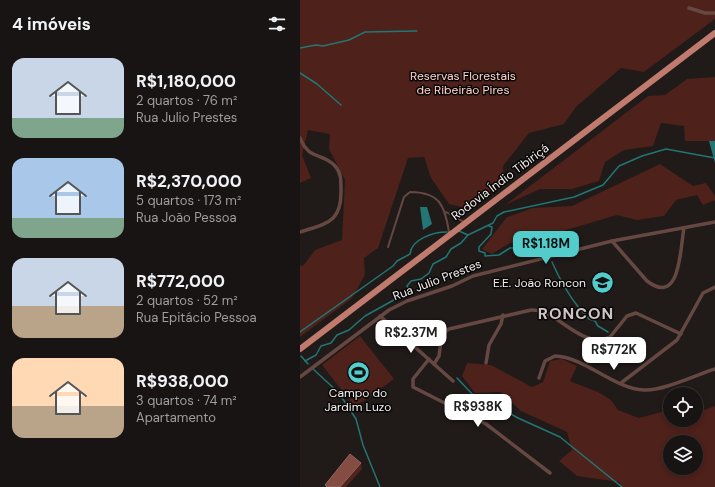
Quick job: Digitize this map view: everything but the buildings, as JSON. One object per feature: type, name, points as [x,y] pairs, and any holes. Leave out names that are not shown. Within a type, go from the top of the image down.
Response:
[{"type":"highway","name":"Rodovia Índio Tibiriçá","points":[[300,349],[715,33]]},
{"type":"street","points":[[689,8],[705,13],[715,13]]},
{"type":"street","points":[[300,138],[309,152],[334,165],[341,179],[339,212],[336,217],[328,223],[300,232]]},
{"type":"street","name":"Rua Julio Prestes","points":[[300,377],[380,316],[407,301],[452,286],[473,276],[612,241],[715,222]]},
{"type":"street","points":[[612,241],[647,281],[659,288],[664,288],[669,286],[675,277],[684,228]]},
{"type":"street","points":[[620,382],[671,345],[681,334],[703,294],[715,287]]},
{"type":"street","points":[[434,364],[438,358],[441,338],[445,331],[457,326],[531,310],[540,311],[586,337],[600,340],[610,337],[627,316],[636,313],[681,334]]},
{"type":"street","points":[[486,363],[489,345],[501,324],[503,315]]},
{"type":"street","points":[[380,316],[453,381]]},
{"type":"street","points":[[539,378],[545,361],[555,356],[566,358],[635,388],[649,390],[715,368]]},
{"type":"street","points":[[429,359],[413,379],[412,385],[415,389],[486,424],[550,473]]},
{"type":"lane","points":[[388,247],[406,194],[413,192],[433,196],[440,202],[446,212],[450,234]]},
{"type":"lane","points":[[446,212],[465,222]]},
{"type":"green space","name":"Reservas Florestais de Ribeirão Pires","points":[[300,0],[715,0],[715,19],[644,72],[621,68],[576,107],[564,124],[529,133],[503,166],[504,180],[469,209],[449,204],[431,178],[424,157],[408,158],[378,248],[364,258],[365,275],[352,298],[300,337],[300,265],[303,266],[315,250],[342,240],[345,180],[329,149],[330,134],[308,130],[302,155],[311,178],[300,183]]},
{"type":"green space","points":[[715,77],[715,141],[685,141],[684,126],[661,123],[653,146],[624,150],[605,162],[599,181],[572,189],[540,189],[505,205],[648,96],[665,95],[687,79]]},
{"type":"green space","points":[[660,164],[693,186],[706,183],[715,196],[715,200],[703,205],[697,195],[676,200],[664,216],[637,220],[617,215],[563,231],[541,246],[532,238],[510,243],[492,254],[482,249],[507,217],[533,208],[572,206]]},
{"type":"green space","name":"Campo do Jardim Luzo","points":[[360,336],[394,379],[355,407],[322,365]]},
{"type":"green space","points":[[562,359],[577,366],[570,381],[598,392],[611,400],[618,410],[639,418],[663,412],[663,427],[703,427],[703,410],[715,406],[715,487],[622,487],[619,482],[577,476],[559,461],[572,450],[567,432],[521,411],[500,392],[475,393],[462,376],[467,363],[491,365],[532,387],[543,382],[550,361]]},
{"type":"water","points":[[709,141],[715,141],[715,163]]},
{"type":"water","points":[[420,207],[427,207],[432,224],[423,230]]},
{"type":"waterway","points":[[300,48],[316,45],[323,46],[349,40],[365,32],[417,31]]},
{"type":"waterway","points":[[300,73],[317,84],[341,105]]},
{"type":"waterway","points":[[305,361],[316,355],[321,346],[331,343],[337,335],[349,330],[365,316],[410,291],[407,286],[411,281],[421,279],[429,273],[433,264],[446,257],[451,249],[461,243],[468,235],[493,223],[497,216],[504,212],[574,197],[603,185],[619,166],[642,156],[666,149],[715,158]]},
{"type":"waterway","points":[[489,226],[492,227],[491,234],[479,247],[479,251],[485,253],[485,256],[499,255],[510,248],[516,248],[524,242],[533,242],[540,238],[543,241],[545,251]]},
{"type":"waterway","points":[[459,231],[468,235]]},
{"type":"waterway","points":[[300,332],[393,266],[397,261],[410,254],[414,244],[419,240],[436,233],[447,232]]},
{"type":"waterway","points":[[552,262],[557,274],[579,308],[589,319],[595,321],[598,326],[608,332]]},
{"type":"waterway","points":[[301,356],[308,364]]},
{"type":"waterway","points":[[313,369],[339,393],[356,419],[363,445],[380,487]]},
{"type":"waterway","points":[[457,378],[475,397],[491,403],[518,418],[560,437],[622,487]]},
{"type":"place","name":"E.E. João Roncon","points":[[602,283]]},
{"type":"place","name":"Campo do Jardim Luzo","points":[[358,372]]},
{"type":"district","name":"RONCON","points":[[576,313]]}]
